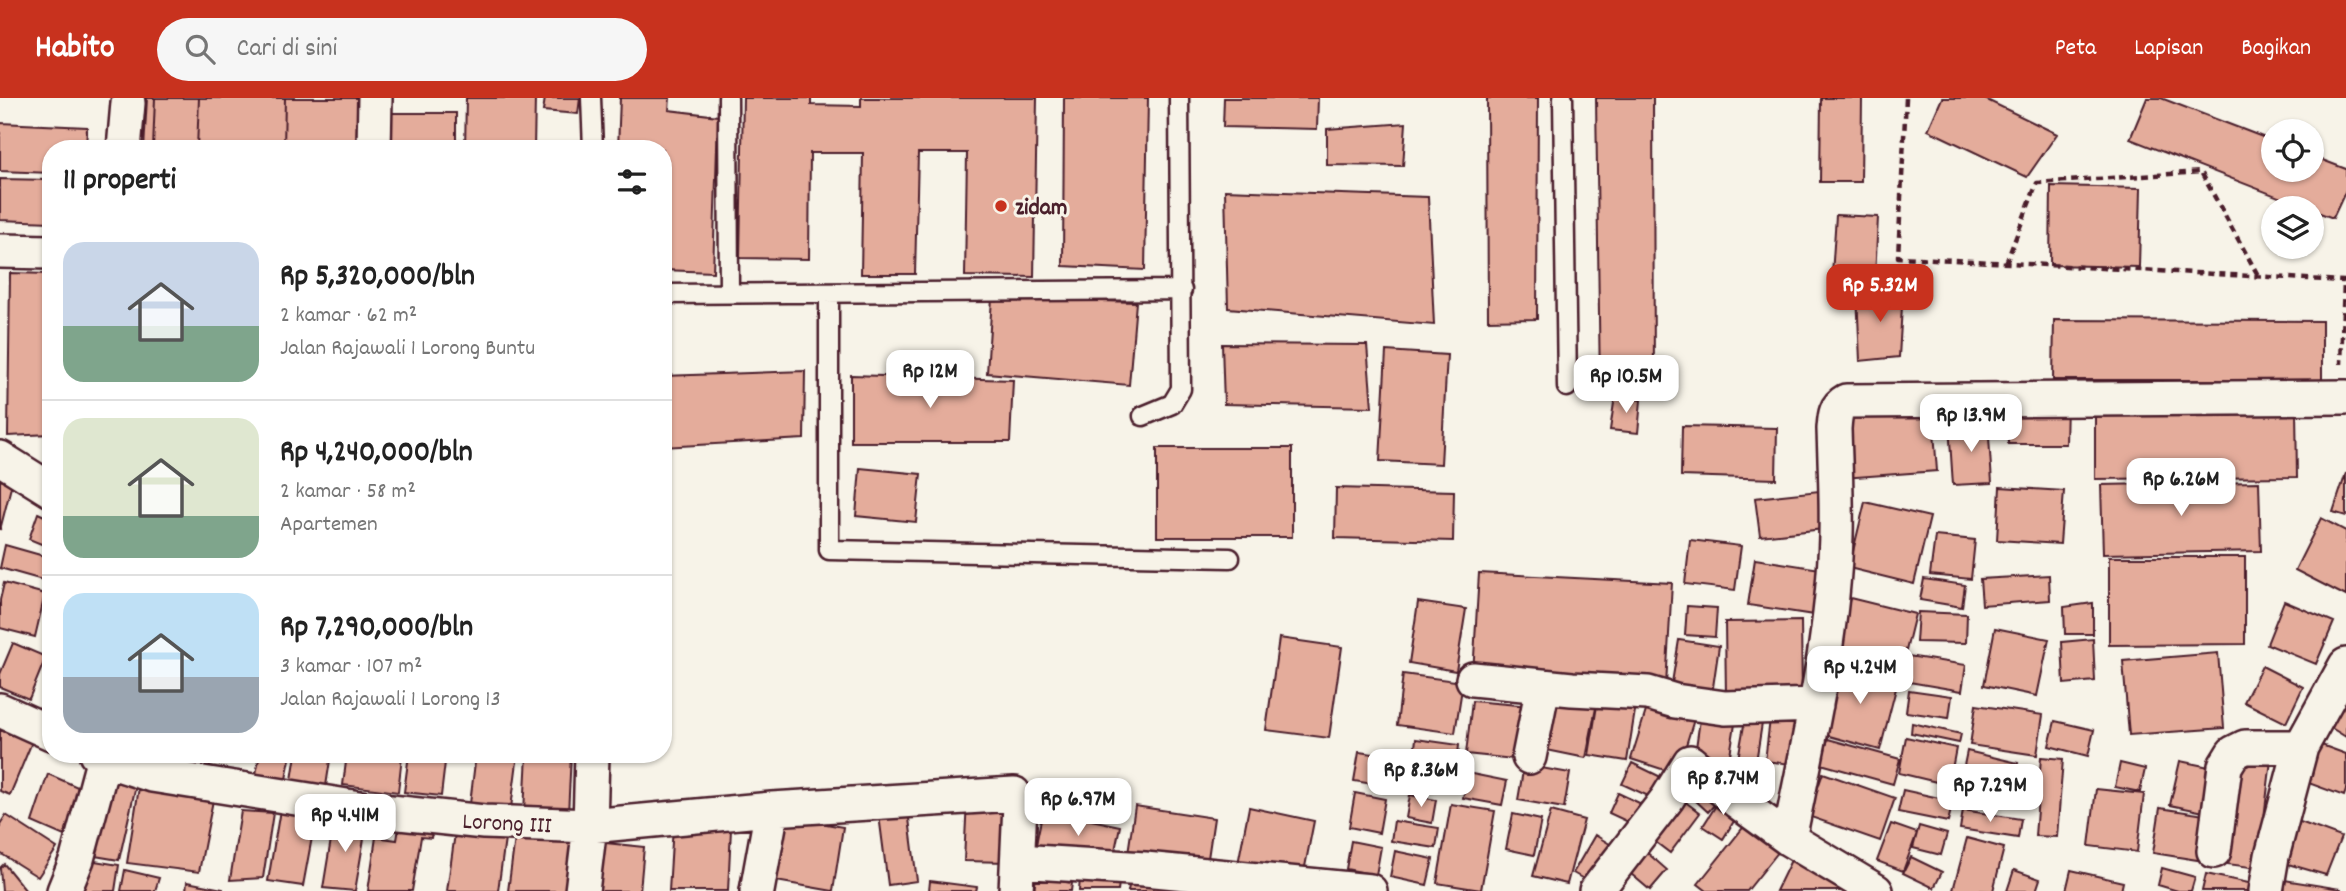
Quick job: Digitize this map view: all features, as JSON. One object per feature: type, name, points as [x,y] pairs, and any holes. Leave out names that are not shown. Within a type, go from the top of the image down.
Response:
[{"type":"street","points":[[374,98],[374,140]]},
{"type":"street","points":[[125,140],[128,103]]},
{"type":"street","points":[[0,251],[42,252]]},
{"type":"street","points":[[1789,839],[1816,705],[1832,588],[1836,537],[1835,415],[1839,405],[1846,401],[1907,400],[2343,397]]},
{"type":"street","points":[[0,458],[42,484]]},
{"type":"street","points":[[2266,891],[2272,856],[2301,747],[2346,665]]},
{"type":"street","points":[[1473,679],[1648,694],[1725,708],[1816,705]]},
{"type":"street","points":[[1529,757],[1543,686]]},
{"type":"street","points":[[0,710],[42,729]]},
{"type":"street","points":[[2214,851],[2225,766],[2233,753],[2245,747],[2301,747]]},
{"type":"street","points":[[1596,891],[1667,799],[1690,762],[1738,802],[1789,839],[1876,891]]},
{"type":"street","points":[[64,891],[77,859],[98,763]]},
{"type":"street","name":"Lorong III","points":[[119,763],[152,775],[372,810],[484,822],[590,826],[772,809],[1014,794],[1020,804],[1017,876]]},
{"type":"street","points":[[582,891],[590,826],[592,763]]},
{"type":"street","points":[[757,891],[772,809]]},
{"type":"street","points":[[1017,876],[1145,869],[1370,891]]},
{"type":"lane","points":[[591,98],[593,140]]},
{"type":"lane","points":[[728,98],[729,293]]},
{"type":"lane","points":[[1143,416],[1172,404],[1181,389],[1179,98]]},
{"type":"lane","points":[[1563,98],[1567,387]]},
{"type":"lane","points":[[672,294],[1182,290]]},
{"type":"lane","points":[[829,293],[829,550],[1230,558]]},
{"type":"path","points":[[1906,98],[1898,257],[2344,281],[2343,397]]},
{"type":"path","points":[[2006,263],[2037,183],[2201,172],[2259,277]]},
{"type":"building","points":[[147,98],[369,98],[368,140],[145,140]]},
{"type":"building","points":[[155,98],[199,98],[197,140],[153,140]]},
{"type":"building","points":[[285,98],[358,98],[356,140],[284,140]]},
{"type":"building","points":[[466,98],[535,98],[534,140],[465,140]]},
{"type":"building","points":[[545,98],[580,98],[578,114],[543,111]]},
{"type":"building","points":[[620,98],[670,98],[669,110],[718,116],[713,272],[672,270],[672,140],[618,140]]},
{"type":"building","name":"zidam","points":[[743,98],[811,98],[811,105],[861,106],[861,98],[1037,98],[1034,277],[965,276],[967,153],[918,153],[915,274],[861,274],[863,153],[810,153],[809,259],[740,258]]},
{"type":"building","points":[[1064,98],[1148,98],[1145,270],[1063,266]]},
{"type":"building","points":[[1224,98],[1318,98],[1317,129],[1223,127]]},
{"type":"building","points":[[1487,98],[1538,98],[1537,319],[1488,320]]},
{"type":"building","points":[[1596,98],[1653,98],[1654,385],[1600,387]]},
{"type":"building","points":[[1821,98],[1862,98],[1861,182],[1820,182]]},
{"type":"building","points":[[1942,98],[1983,98],[2057,134],[2027,177],[1928,130]]},
{"type":"building","points":[[2147,98],[2161,98],[2261,136],[2261,182],[2324,182],[2324,161],[2346,169],[2346,190],[2333,218],[2324,215],[2324,196],[2276,196],[2130,139]]},
{"type":"building","points":[[385,113],[456,113],[456,140],[385,140]]},
{"type":"building","points":[[0,123],[87,127],[86,140],[42,140],[42,173],[0,171]]},
{"type":"building","points":[[1406,123],[1403,166],[1327,165],[1327,129]]},
{"type":"building","points":[[0,179],[42,180],[42,222],[0,220]]},
{"type":"building","points":[[2051,186],[2141,188],[2139,267],[2050,265]]},
{"type":"building","points":[[1225,190],[1428,197],[1434,325],[1228,308]]},
{"type":"building","points":[[1836,215],[1878,217],[1875,277],[1832,275]]},
{"type":"building","points":[[10,273],[42,274],[42,434],[8,436]]},
{"type":"building","points":[[1903,289],[1899,357],[1860,361],[1857,293]]},
{"type":"building","points":[[992,298],[1136,302],[1129,385],[987,373]]},
{"type":"building","points":[[2054,320],[2322,321],[2322,380],[2053,380]]},
{"type":"building","points":[[1222,344],[1367,345],[1372,407],[1224,404]]},
{"type":"building","points":[[1386,351],[1447,355],[1441,464],[1380,461]]},
{"type":"building","points":[[805,371],[804,439],[672,446],[672,376]]},
{"type":"building","points":[[851,375],[1013,380],[1010,442],[851,442]]},
{"type":"building","points":[[1615,396],[1641,400],[1638,433],[1610,430]]},
{"type":"building","points":[[1932,405],[1937,471],[1843,478],[1839,412]]},
{"type":"building","points":[[2008,405],[2067,405],[2066,444],[2008,444]]},
{"type":"building","points":[[2296,409],[2297,477],[2095,479],[2095,411]]},
{"type":"building","points":[[1988,422],[1992,483],[1953,485],[1949,425]]},
{"type":"building","points":[[1682,426],[1777,428],[1776,479],[1681,476]]},
{"type":"building","points":[[1157,448],[1292,448],[1292,537],[1157,537]]},
{"type":"building","points":[[860,468],[921,474],[916,522],[856,516]]},
{"type":"building","points":[[2346,473],[2346,516],[2333,512]]},
{"type":"building","points":[[0,480],[12,483],[0,530]]},
{"type":"building","points":[[2259,482],[2261,551],[2103,554],[2101,485]]},
{"type":"building","points":[[2000,487],[2064,491],[2060,544],[1997,540]]},
{"type":"building","points":[[1336,488],[1454,491],[1453,541],[1335,538]]},
{"type":"building","points":[[1819,491],[1823,529],[1760,536],[1755,498]]},
{"type":"building","points":[[1865,502],[1930,517],[1914,584],[1849,568]]},
{"type":"building","points":[[38,513],[42,515],[42,544],[29,539]]},
{"type":"building","points":[[2321,518],[2346,531],[2346,596],[2295,570]]},
{"type":"building","points":[[1935,536],[1975,540],[1971,579],[1930,575]]},
{"type":"building","points":[[1690,540],[1741,546],[1735,590],[1685,584]]},
{"type":"building","points":[[5,545],[42,555],[42,580],[0,568]]},
{"type":"building","points":[[2109,557],[2245,557],[2245,644],[2109,645]]},
{"type":"building","points":[[1755,559],[1827,570],[1820,616],[1748,605]]},
{"type":"building","points":[[1479,573],[1672,583],[1666,685],[1473,674]]},
{"type":"building","points":[[2049,575],[2050,600],[1982,605],[1980,579]]},
{"type":"building","points":[[1924,579],[1965,585],[1962,607],[1920,600]]},
{"type":"building","points":[[4,583],[42,593],[42,607],[35,637],[0,628],[0,600]]},
{"type":"building","points":[[1850,598],[1915,614],[1903,663],[1838,647]]},
{"type":"building","points":[[2284,601],[2334,622],[2316,664],[2267,644]]},
{"type":"building","points":[[1418,602],[1466,609],[1456,671],[1409,663]]},
{"type":"building","points":[[2093,603],[2093,634],[2065,634],[2064,607]]},
{"type":"building","points":[[1687,606],[1717,608],[1715,637],[1685,635]]},
{"type":"building","points":[[1918,612],[1967,614],[1966,643],[1916,642]]},
{"type":"building","points":[[1801,621],[1802,694],[1726,696],[1725,622]]},
{"type":"building","points":[[1995,628],[2049,639],[2037,696],[1984,685]]},
{"type":"building","points":[[1279,638],[1342,647],[1329,738],[1266,730]]},
{"type":"building","points":[[2093,639],[2095,681],[2064,684],[2062,642]]},
{"type":"building","points":[[1679,640],[1719,646],[1711,701],[1670,695]]},
{"type":"building","points":[[13,643],[42,655],[42,667],[29,699],[0,687],[0,674]]},
{"type":"building","points":[[2218,653],[2224,728],[2129,735],[2123,661]]},
{"type":"building","points":[[1908,656],[1966,665],[1962,691],[1903,681]]},
{"type":"building","points":[[1841,661],[1899,677],[1880,750],[1822,734]]},
{"type":"building","points":[[2262,666],[2303,687],[2286,723],[2244,702]]},
{"type":"building","points":[[1403,674],[1463,682],[1455,733],[1397,725]]},
{"type":"building","points":[[1909,690],[1952,696],[1949,718],[1906,712]]},
{"type":"building","points":[[1599,693],[1637,698],[1627,761],[1589,755]]},
{"type":"building","points":[[1547,698],[1596,708],[1586,758],[1537,748]]},
{"type":"building","points":[[1650,698],[1696,713],[1677,774],[1631,759]]},
{"type":"building","points":[[2344,699],[2346,700],[2346,737],[2328,726]]},
{"type":"building","points":[[1472,701],[1529,706],[1523,760],[1466,754]]},
{"type":"building","points":[[1976,705],[2043,715],[2037,755],[1970,745]]},
{"type":"building","points":[[1701,712],[1736,718],[1729,761],[1695,755]]},
{"type":"building","points":[[1746,714],[1763,717],[1756,762],[1738,759]]},
{"type":"building","points":[[1770,719],[1796,722],[1791,764],[1765,761]]},
{"type":"building","points":[[2055,721],[2094,730],[2088,756],[2049,746]]},
{"type":"building","points":[[1912,723],[1961,734],[1959,743],[1911,733]]},
{"type":"building","points":[[0,730],[32,742],[10,795],[0,791]]},
{"type":"building","points":[[1906,737],[1956,748],[1949,785],[1899,773]]},
{"type":"building","points":[[1416,739],[1459,745],[1454,791],[1410,786]]},
{"type":"building","points":[[1828,739],[1900,759],[1893,784],[1821,764]]},
{"type":"building","points":[[2316,743],[2346,754],[2344,796],[2303,781]]},
{"type":"building","points":[[1967,751],[2018,763],[2008,806],[1958,795]]},
{"type":"building","points":[[1359,752],[1409,759],[1404,789],[1354,781]]},
{"type":"building","points":[[2232,755],[2271,760],[2258,868],[2219,863]]},
{"type":"building","points":[[2041,757],[2063,759],[2057,837],[2035,836]]},
{"type":"building","points":[[2180,761],[2214,768],[2204,812],[2170,805]]},
{"type":"building","points":[[258,763],[289,763],[285,784],[255,779]]},
{"type":"building","points":[[295,763],[330,763],[326,786],[292,780]]},
{"type":"building","points":[[346,763],[401,763],[398,792],[343,785]]},
{"type":"building","points":[[408,763],[445,763],[441,796],[404,792]]},
{"type":"building","points":[[475,763],[517,763],[510,816],[469,812]]},
{"type":"building","points":[[527,763],[571,763],[568,814],[524,812]]},
{"type":"building","points":[[1632,763],[1667,780],[1657,800],[1622,784]]},
{"type":"building","points":[[2120,763],[2145,769],[2140,792],[2115,787]]},
{"type":"building","points":[[1524,765],[1570,773],[1564,808],[1518,800]]},
{"type":"building","points":[[1695,772],[1722,796],[1708,812],[1681,787]]},
{"type":"building","points":[[1467,773],[1507,781],[1502,805],[1463,798]]},
{"type":"building","points":[[1823,773],[1895,798],[1880,841],[1808,816]]},
{"type":"building","points":[[48,774],[80,788],[64,836],[32,822]]},
{"type":"building","points":[[101,781],[136,785],[119,860],[83,854]]},
{"type":"building","points":[[140,781],[214,795],[199,872],[127,863]]},
{"type":"building","points":[[2096,789],[2144,794],[2137,852],[2089,846]]},
{"type":"building","points":[[1903,790],[1953,801],[1948,822],[1898,812]]},
{"type":"building","points":[[1355,793],[1385,799],[1379,833],[1349,827]]},
{"type":"building","points":[[1618,793],[1648,807],[1639,827],[1609,813]]},
{"type":"building","points":[[1675,794],[1700,813],[1670,853],[1645,834]]},
{"type":"building","points":[[1410,795],[1436,800],[1432,823],[1406,818]]},
{"type":"building","points":[[1722,796],[1742,808],[1723,839],[1703,826]]},
{"type":"building","points":[[967,799],[1009,800],[1007,862],[964,861]]},
{"type":"building","points":[[281,804],[317,810],[303,886],[268,881]]},
{"type":"building","points":[[1451,804],[1495,811],[1481,890],[1437,883]]},
{"type":"building","points":[[1135,806],[1214,818],[1207,865],[1128,853]]},
{"type":"building","points":[[1249,807],[1314,821],[1303,877],[1238,864]]},
{"type":"building","points":[[2160,808],[2211,816],[2204,861],[2153,853]]},
{"type":"building","points":[[1043,810],[1120,826],[1112,865],[1035,849]]},
{"type":"building","points":[[1963,810],[2021,819],[2018,838],[1960,829]]},
{"type":"building","points":[[241,811],[273,813],[263,878],[230,880]]},
{"type":"building","points":[[908,811],[917,881],[888,885],[879,815]]},
{"type":"building","points":[[1551,811],[1584,820],[1567,884],[1533,876]]},
{"type":"building","points":[[1513,814],[1541,820],[1534,855],[1506,849]]},
{"type":"building","points":[[6,815],[57,848],[38,877],[0,853],[0,824]]},
{"type":"building","points":[[335,815],[367,821],[355,891],[323,888]]},
{"type":"building","points":[[401,815],[434,820],[431,838],[421,837],[412,891],[368,891],[376,837],[397,840]]},
{"type":"building","points":[[787,817],[843,827],[833,891],[776,881]]},
{"type":"building","points":[[1750,819],[1783,846],[1747,891],[1707,891],[1698,884]]},
{"type":"building","points":[[2292,819],[2341,837],[2326,875],[2281,862]]},
{"type":"building","points":[[1394,821],[1439,828],[1436,848],[1391,841]]},
{"type":"building","points":[[1891,824],[1917,833],[1903,871],[1877,861]]},
{"type":"building","points":[[673,825],[731,829],[728,891],[669,891]]},
{"type":"building","points":[[1919,826],[1947,834],[1941,855],[1913,848]]},
{"type":"building","points":[[516,830],[574,837],[567,891],[508,891]]},
{"type":"building","points":[[455,833],[505,839],[498,891],[447,891]]},
{"type":"building","points":[[1595,835],[1618,849],[1596,886],[1573,873]]},
{"type":"building","points":[[1967,838],[2004,848],[1993,891],[1953,890]]},
{"type":"building","points":[[1351,841],[1381,847],[1376,875],[1346,869]]},
{"type":"building","points":[[596,842],[644,847],[640,891],[591,891]]},
{"type":"building","points":[[1636,843],[1667,870],[1650,890],[1618,863]]},
{"type":"building","points":[[1395,851],[1433,859],[1427,885],[1390,877]]},
{"type":"building","points":[[1911,857],[1942,872],[1934,888],[1903,873]]},
{"type":"building","points":[[1792,858],[1846,891],[1776,891]]},
{"type":"building","points":[[83,859],[119,865],[115,891],[77,891]]},
{"type":"building","points":[[4,864],[26,891],[2,891],[0,868]]},
{"type":"building","points":[[2162,868],[2195,877],[2191,891],[2178,891],[2158,885]]},
{"type":"building","points":[[125,870],[159,878],[155,891],[121,891]]},
{"type":"building","points":[[2014,870],[2040,879],[2036,891],[2007,891]]},
{"type":"building","points":[[2071,870],[2123,882],[2121,891],[2066,891]]},
{"type":"building","points":[[2206,874],[2258,885],[2256,891],[2202,891]]},
{"type":"building","points":[[1131,876],[1178,883],[1177,891],[1128,891]]},
{"type":"building","points":[[1036,877],[1072,883],[1071,891],[1034,891]]},
{"type":"building","points":[[1080,878],[1119,882],[1118,891],[1079,891]]},
{"type":"building","points":[[2278,879],[2341,889],[2341,891],[2276,891]]},
{"type":"building","points":[[930,881],[977,887],[976,891],[929,891]]},
{"type":"building","points":[[187,882],[223,889],[223,891],[186,891]]},
{"type":"place","name":"zidam","points":[[1001,206]]}]
